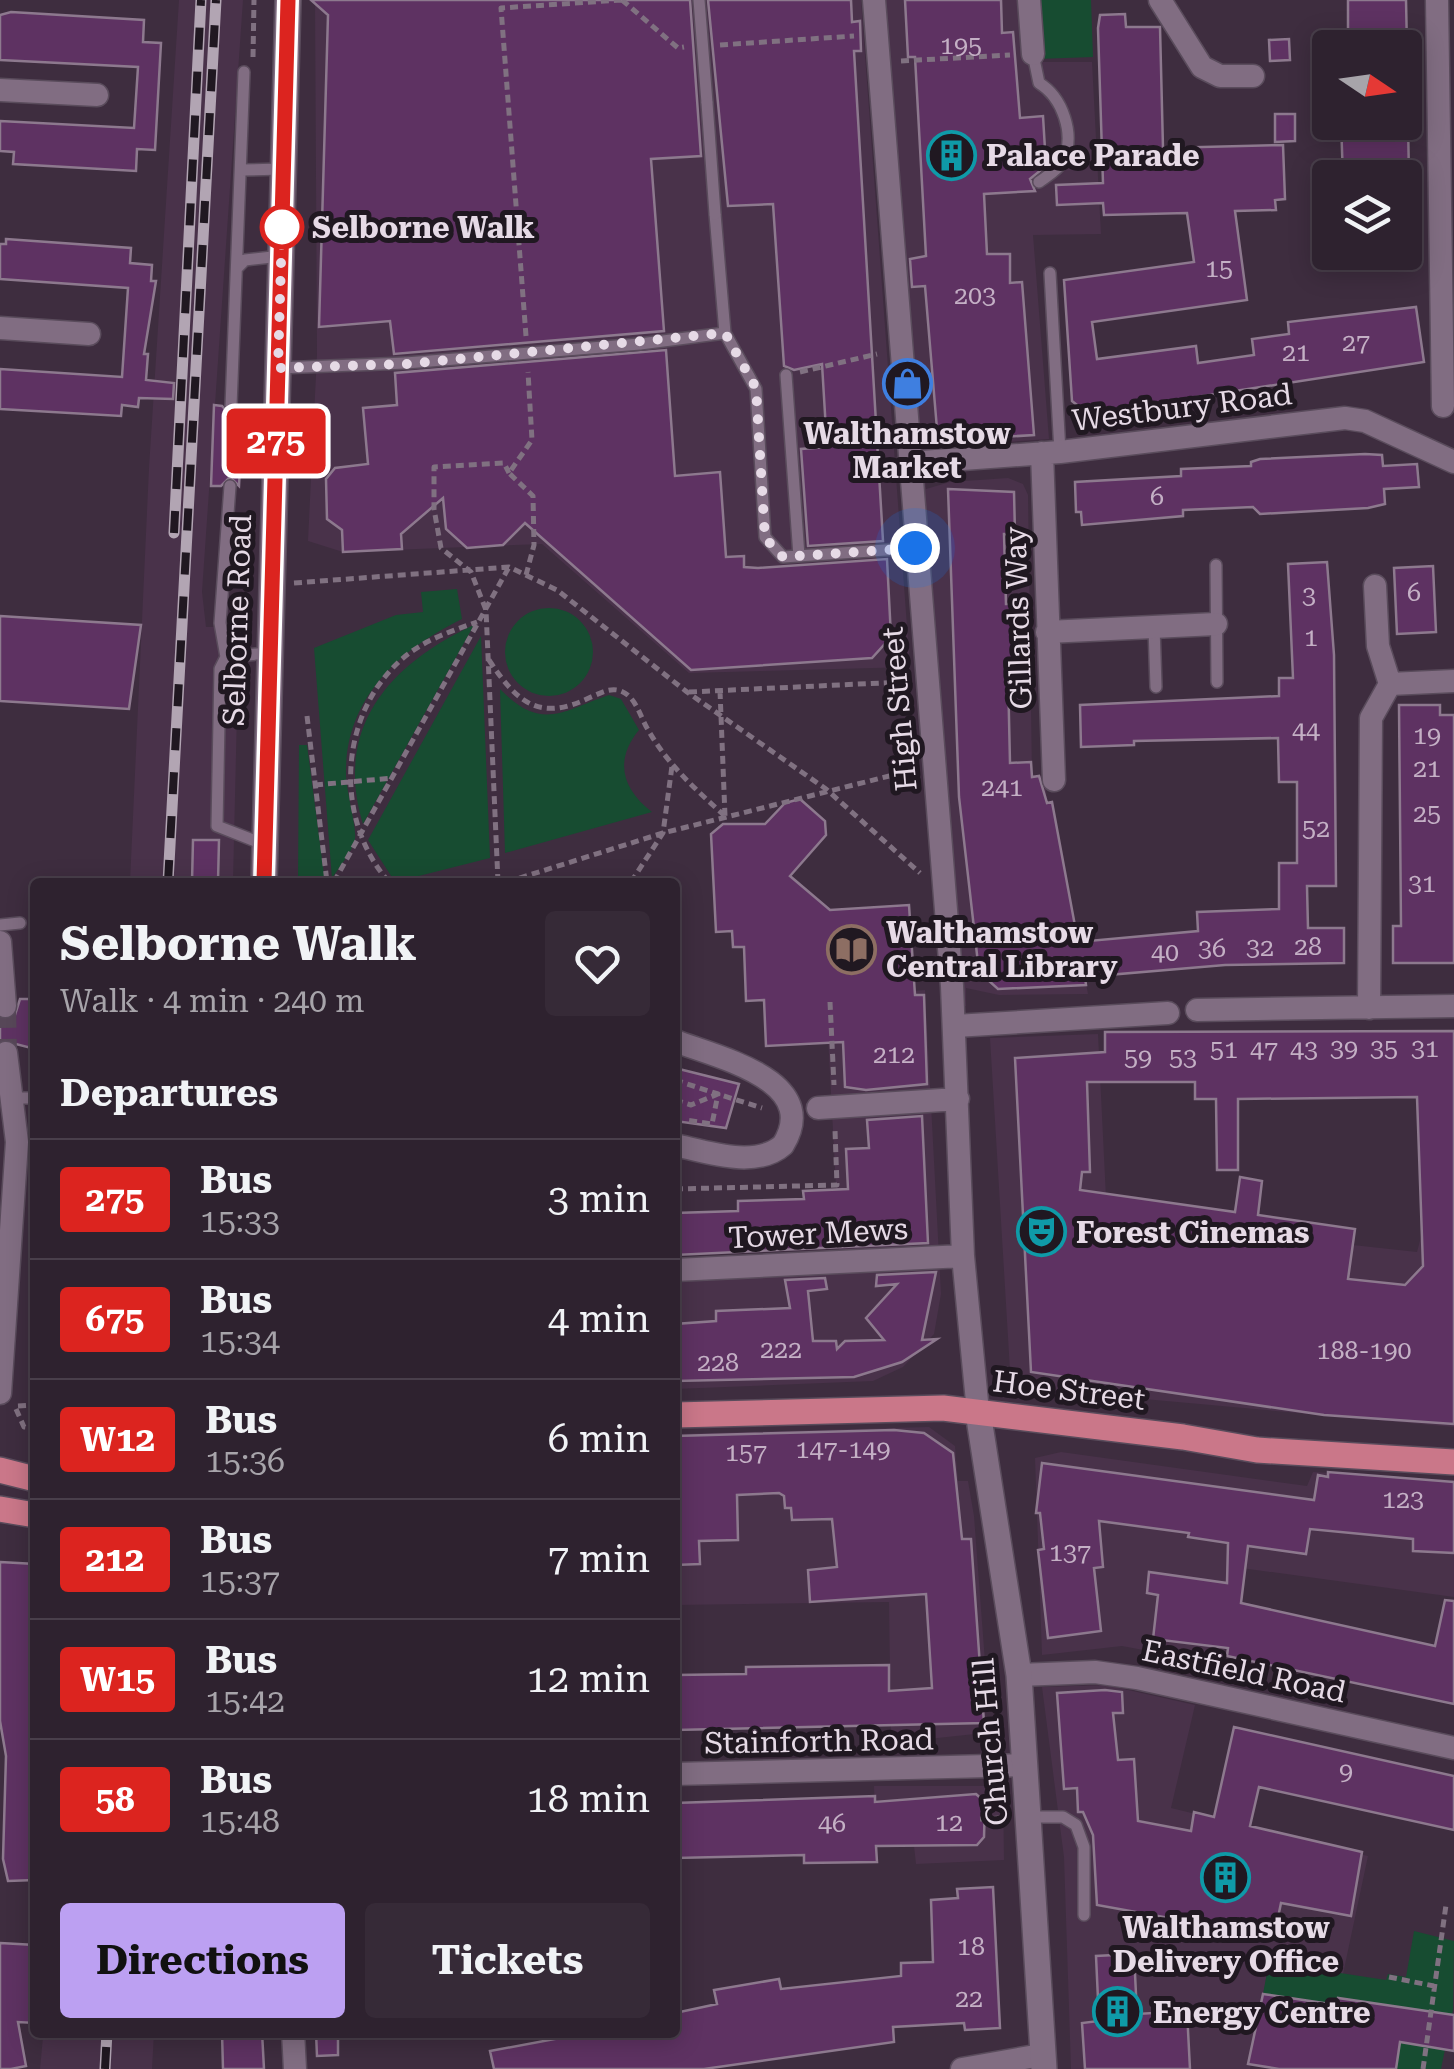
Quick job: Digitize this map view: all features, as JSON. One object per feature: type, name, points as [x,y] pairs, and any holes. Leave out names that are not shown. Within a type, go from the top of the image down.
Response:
[{"type":"main road","name":"Hoe Street","points":[[680,1415],[886,1407],[978,1412],[1183,1436],[1257,1450],[1454,1462]]},
{"type":"main road","points":[[0,1470],[30,1477]]},
{"type":"main road","points":[[0,1509],[30,1514]]},
{"type":"street","name":"Selborne Road","points":[[264,878],[288,0]]},
{"type":"street","name":"High Street","points":[[874,0],[955,1026],[963,1256],[978,1412]]},
{"type":"street","points":[[1029,0],[1033,64]]},
{"type":"street","points":[[1160,0],[1202,67],[1220,76],[1253,76]]},
{"type":"street","points":[[1437,0],[1446,140],[1443,406]]},
{"type":"street","points":[[0,90],[97,95]]},
{"type":"street","points":[[0,328],[89,334]]},
{"type":"street","name":"Westbury Road","points":[[908,463],[1051,452],[1345,418],[1365,421],[1454,462]]},
{"type":"street","name":"Gillards Way","points":[[1051,452],[1047,632],[1054,780]]},
{"type":"street","points":[[1369,1008],[1371,718],[1390,684],[1378,646],[1375,586]]},
{"type":"street","points":[[1047,632],[1216,624]]},
{"type":"street","points":[[1390,684],[1454,681]]},
{"type":"street","points":[[0,942],[5,1006]]},
{"type":"street","points":[[1197,1010],[1454,1006]]},
{"type":"street","points":[[955,1026],[1168,1013]]},
{"type":"street","points":[[680,1043],[770,1079],[784,1095],[791,1127],[784,1145],[765,1155],[717,1154],[680,1147]]},
{"type":"street","points":[[0,1393],[26,1143],[24,1098],[6,1053]]},
{"type":"street","points":[[826,1108],[958,1099]]},
{"type":"street","name":"Tower Mews","points":[[680,1270],[963,1256]]},
{"type":"street","name":"Church Hill","points":[[978,1412],[1019,1675],[1044,2027],[1042,2062]]},
{"type":"street","name":"Eastfield Road","points":[[1019,1675],[1095,1672],[1138,1678],[1454,1748]]},
{"type":"street","name":"Stainforth Road","points":[[680,1774],[1025,1764]]},
{"type":"street","points":[[293,2038],[295,2069]]},
{"type":"street","points":[[962,2069],[1042,2062]]},
{"type":"lane","points":[[699,4],[725,333],[756,388],[765,538],[783,557],[915,548]]},
{"type":"lane","points":[[1033,64],[1039,83],[1058,96],[1064,112],[1062,164],[1039,182]]},
{"type":"lane","points":[[231,406],[244,72]]},
{"type":"lane","points":[[241,170],[283,169]]},
{"type":"lane","points":[[238,267],[244,260],[281,256]]},
{"type":"lane","points":[[1050,272],[1051,452]]},
{"type":"lane","points":[[278,368],[367,366],[725,333]]},
{"type":"lane","points":[[786,375],[799,556]]},
{"type":"lane","points":[[230,486],[220,623],[226,657],[220,669],[216,826],[263,844]]},
{"type":"lane","points":[[1216,565],[1217,682]]},
{"type":"lane","points":[[1154,626],[1156,687]]},
{"type":"lane","points":[[226,657],[268,653]]},
{"type":"lane","points":[[0,925],[20,924]]},
{"type":"lane","points":[[1028,1817],[1062,1817],[1076,1825],[1084,1847],[1084,1915]]},
{"type":"path","points":[[492,0],[501,8],[527,343]]},
{"type":"path","points":[[501,8],[622,0],[678,48],[688,47]]},
{"type":"path","points":[[710,46],[877,34]]},
{"type":"path","points":[[909,61],[1033,64]]},
{"type":"path","points":[[786,375],[900,348]]},
{"type":"path","points":[[509,473],[532,440],[528,356]]},
{"type":"path","points":[[498,878],[486,610],[471,572],[441,548],[434,509],[434,467],[504,463],[533,496],[534,545],[526,575]]},
{"type":"path","points":[[334,878],[361,837],[509,568]]},
{"type":"path","points":[[294,583],[509,568],[526,575],[557,590],[687,692],[826,789],[944,895]]},
{"type":"path","points":[[385,878],[374,866],[351,805],[350,778],[358,734],[371,698],[399,662],[428,639],[480,620]]},
{"type":"path","points":[[488,658],[518,698],[540,708],[566,709],[607,690],[623,692],[636,704],[672,766],[725,816]]},
{"type":"path","points":[[687,692],[926,680]]},
{"type":"path","points":[[720,690],[725,816]]},
{"type":"path","points":[[307,716],[330,878]]},
{"type":"path","points":[[634,878],[663,833],[672,766]]},
{"type":"path","points":[[520,878],[663,833],[826,789],[934,768]]},
{"type":"path","points":[[315,784],[350,778],[394,778]]},
{"type":"path","points":[[826,1108],[830,1002]]},
{"type":"path","points":[[680,1082],[776,1113]]},
{"type":"path","points":[[680,1101],[691,1104],[718,1094]]},
{"type":"path","points":[[680,1120],[712,1124],[718,1094]]},
{"type":"path","points":[[30,1405],[14,1406],[24,1427],[30,1428]]},
{"type":"path","points":[[1423,2069],[1446,1904]]},
{"type":"path","points":[[1388,1977],[1434,1986]]},
{"type":"shaded area","points":[[179,0],[243,0],[202,592],[206,627],[239,627],[233,878],[130,878],[149,468]]},
{"type":"shaded area","points":[[315,0],[861,0],[910,667],[689,673],[542,544],[343,552],[308,541],[317,354]]},
{"type":"shaded area","points":[[866,0],[1029,0],[1034,62],[1092,62],[1101,234],[1033,235],[1049,439],[923,448],[926,489],[950,482],[1008,478],[1023,484],[1028,495],[1032,776],[1045,776],[1047,802],[1052,802],[1088,994],[999,995],[966,988],[966,1006],[948,1007]]},
{"type":"shaded area","points":[[925,990],[941,1294],[934,1334],[903,1367],[873,1381],[680,1389],[680,1264],[840,1263],[826,998]]},
{"type":"shaded area","points":[[1098,1034],[1107,1218],[1417,1252],[1422,1233],[1418,1124],[1454,1122],[1454,1427],[1011,1387],[990,1038]]},
{"type":"shaded area","points":[[929,1427],[955,1446],[958,1481],[968,1481],[974,1516],[987,1688],[984,1733],[891,1743],[889,1602],[680,1605],[680,1434]]},
{"type":"shaded area","points":[[1061,1452],[1307,1486],[1313,1472],[1454,1480],[1454,1597],[1227,1566],[1224,1665],[1122,1646],[1042,1655],[1035,1458]]},
{"type":"shaded area","points":[[1106,1685],[1195,1705],[1171,1808],[1368,1856],[1343,1974],[1269,1962],[1250,2069],[1071,2069],[1064,1857],[1042,1687]]},
{"type":"shaded area","points":[[874,1786],[1003,1786],[1004,1860],[916,1864],[914,1846],[876,1847]]},
{"type":"shaded area","points":[[43,2038],[154,2038],[152,2069],[40,2069]]},
{"type":"green space","points":[[1035,0],[1091,0],[1093,57],[1037,59]]},
{"type":"green space","points":[[457,589],[462,619],[399,660],[367,698],[356,719],[346,770],[355,839],[332,878],[314,648],[396,615],[423,612],[421,592]]},
{"type":"green space","points":[[549,608],[574,615],[586,627],[593,652],[586,677],[574,689],[549,696],[524,689],[512,677],[505,652],[512,627],[524,615]]},
{"type":"green space","points":[[474,625],[363,824],[356,789],[356,757],[363,728],[376,702],[417,658]]},
{"type":"green space","points":[[481,636],[490,858],[411,878],[392,878],[368,840]]},
{"type":"green space","points":[[500,689],[528,710],[541,714],[565,711],[609,695],[621,699],[639,730],[626,752],[625,774],[634,794],[652,812],[505,853]]},
{"type":"green space","points":[[299,745],[307,745],[324,878],[298,878]]},
{"type":"green space","points":[[1414,1931],[1454,1941],[1453,2010],[1441,2069],[1396,2069],[1400,2042],[1339,1998],[1337,2005],[1263,1994],[1269,1962],[1386,1980],[1388,1974],[1406,1977]]},
{"type":"building","points":[[311,0],[690,0],[701,156],[651,159],[664,331],[394,354],[390,321],[319,327],[328,15]]},
{"type":"building","points":[[708,0],[851,0],[852,22],[860,21],[861,51],[854,51],[883,541],[808,546],[801,449],[827,447],[822,364],[794,370],[784,366],[773,204],[728,206]]},
{"type":"building","points":[[905,0],[1001,0],[1002,33],[1013,32],[1020,118],[1043,116],[1046,166],[1030,179],[1035,191],[984,194],[987,254],[1010,254],[1010,283],[1022,282],[1034,435],[938,441],[925,286],[912,287],[910,259],[926,256],[915,57],[908,57]]},
{"type":"building","points":[[1348,0],[1406,0],[1407,30],[1348,30]]},
{"type":"building","points":[[11,12],[144,20],[143,42],[161,43],[155,150],[137,149],[136,171],[13,164],[14,152],[0,151],[0,121],[134,128],[138,67],[0,60],[0,15]]},
{"type":"building","points":[[1125,14],[1126,27],[1160,27],[1163,148],[1283,145],[1285,199],[1275,200],[1276,210],[1235,211],[1247,300],[1092,322],[1097,359],[1196,346],[1198,363],[1254,355],[1252,339],[1289,334],[1288,322],[1416,307],[1424,362],[1157,403],[1158,415],[1100,423],[1072,401],[1064,280],[1194,262],[1187,213],[1104,215],[1103,203],[1057,205],[1056,185],[1103,183],[1098,28],[1100,15]]},
{"type":"building","points":[[1289,39],[1290,60],[1270,61],[1269,40]]},
{"type":"building","points":[[1275,114],[1295,114],[1295,141],[1275,142]]},
{"type":"building","points":[[1342,140],[1408,140],[1409,160],[1342,160]]},
{"type":"building","points":[[6,239],[131,248],[130,263],[152,265],[151,281],[156,281],[144,354],[148,354],[146,380],[174,383],[173,399],[139,398],[138,407],[122,405],[121,416],[0,409],[0,369],[122,377],[128,288],[0,279],[0,244],[6,244]]},
{"type":"building","points":[[666,350],[675,476],[720,472],[726,557],[744,556],[744,567],[758,568],[887,559],[891,637],[872,658],[691,670],[525,523],[503,545],[467,548],[446,529],[443,498],[401,534],[402,549],[343,552],[342,530],[327,519],[326,479],[335,468],[368,464],[363,408],[397,405],[395,373]]},
{"type":"building","points":[[214,405],[222,406],[230,415],[243,407],[239,486],[230,477],[221,486],[211,486]]},
{"type":"building","points":[[1382,455],[1383,466],[1417,464],[1419,487],[1384,489],[1385,504],[1368,508],[1260,514],[1253,507],[1183,510],[1183,516],[1082,525],[1081,512],[1076,512],[1075,482],[1181,476],[1181,469],[1251,466],[1251,462],[1260,459]]},
{"type":"building","points":[[948,489],[1014,492],[1015,534],[1004,534],[1006,604],[1014,604],[1020,673],[1008,674],[1010,763],[1031,762],[1032,777],[1039,776],[1047,803],[1052,802],[1078,942],[1198,931],[1197,912],[1279,909],[1279,863],[1297,863],[1297,782],[1279,782],[1278,738],[1134,741],[1134,745],[1081,747],[1080,705],[1279,696],[1279,678],[1293,678],[1288,564],[1327,562],[1334,655],[1336,886],[1307,886],[1308,928],[1344,928],[1344,963],[1225,965],[1085,977],[1086,985],[998,989],[979,972],[959,797]]},
{"type":"building","points":[[1433,566],[1436,632],[1397,634],[1394,568]]},
{"type":"building","points":[[0,616],[141,625],[129,709],[0,701]]},
{"type":"building","points":[[1399,705],[1440,705],[1440,715],[1454,715],[1454,963],[1393,963],[1393,926],[1401,926]]},
{"type":"building","points":[[800,799],[825,821],[826,835],[790,876],[830,910],[909,905],[915,995],[924,995],[927,1084],[866,1090],[845,1087],[843,1042],[766,1046],[764,1000],[746,1001],[744,947],[733,947],[732,931],[716,932],[711,834],[723,824],[765,824],[785,803]]},
{"type":"building","points":[[193,840],[219,840],[218,878],[192,878]]},
{"type":"building","points":[[20,999],[30,999],[30,1048],[0,1040],[0,1020],[14,1018]]},
{"type":"building","points":[[1454,1031],[1454,1424],[1324,1415],[1031,1372],[1015,1058],[1105,1052],[1105,1032]],"holes":[[[1087,1082],[1195,1082],[1195,1099],[1216,1099],[1217,1170],[1238,1170],[1238,1099],[1417,1097],[1423,1266],[1405,1285],[1348,1279],[1355,1229],[1258,1215],[1262,1181],[1240,1177],[1235,1212],[1080,1190],[1082,1172],[1090,1172]]]},
{"type":"building","points":[[680,1069],[739,1084],[726,1128],[680,1122]]},
{"type":"building","points":[[922,1116],[928,1243],[680,1255],[680,1213],[738,1211],[738,1201],[804,1199],[803,1191],[848,1189],[846,1149],[869,1148],[867,1120]]},
{"type":"building","points":[[936,1272],[922,1340],[937,1339],[902,1362],[854,1377],[680,1381],[680,1324],[716,1321],[716,1311],[790,1308],[785,1280],[825,1278],[827,1289],[808,1291],[813,1341],[836,1341],[837,1349],[845,1341],[884,1340],[866,1318],[897,1284],[876,1286],[877,1275]]},
{"type":"building","points":[[894,1430],[924,1433],[953,1453],[962,1539],[971,1539],[984,1723],[680,1730],[680,1675],[746,1674],[746,1667],[889,1665],[889,1691],[932,1688],[926,1594],[810,1602],[808,1570],[837,1567],[832,1519],[792,1520],[791,1508],[785,1508],[784,1496],[779,1493],[737,1495],[738,1540],[699,1541],[700,1564],[680,1565],[680,1436]]},
{"type":"building","points":[[1042,1463],[1314,1500],[1318,1475],[1328,1477],[1328,1472],[1454,1482],[1454,1553],[1413,1551],[1413,1539],[1310,1529],[1306,1554],[1248,1546],[1241,1603],[1435,1646],[1445,1600],[1454,1601],[1454,1704],[1227,1656],[1228,1648],[1153,1639],[1158,1595],[1147,1593],[1149,1572],[1227,1583],[1228,1543],[1188,1537],[1189,1533],[1099,1521],[1103,1567],[1094,1568],[1101,1631],[1048,1638],[1038,1550],[1044,1549],[1040,1513],[1036,1513]]},
{"type":"building","points":[[0,1562],[30,1564],[30,1880],[8,1881],[3,1859],[6,1756],[0,1721]]},
{"type":"building","points":[[1122,1692],[1123,1713],[1113,1713],[1118,1760],[1134,1759],[1138,1821],[1191,1831],[1194,1812],[1214,1817],[1234,1727],[1454,1776],[1454,1830],[1259,1787],[1250,1826],[1362,1852],[1351,1916],[1281,1903],[1274,1937],[1097,1905],[1093,1835],[1083,1812],[1078,1812],[1077,1788],[1064,1789],[1057,1693]]},
{"type":"building","points":[[976,1794],[985,1802],[984,1837],[977,1845],[876,1846],[877,1862],[804,1863],[804,1855],[680,1858],[680,1803],[875,1796],[875,1802]]},
{"type":"building","points":[[993,1887],[1000,2028],[965,2030],[964,2023],[893,2027],[894,2042],[704,2069],[494,2069],[490,2051],[560,2038],[680,2038],[680,2012],[717,2004],[714,1990],[779,1979],[781,1989],[901,1976],[901,1963],[933,1962],[931,1900],[958,1898],[957,1889]]},
{"type":"building","points":[[0,1943],[30,1945],[30,2023],[18,2022],[26,2066],[0,2069]]},
{"type":"building","name":"Energy Centre","points":[[1134,1954],[1137,2014],[1187,2011],[1190,2069],[1085,2069],[1082,2023],[1099,2021],[1096,1956]]},
{"type":"building","points":[[1263,1994],[1337,2005],[1338,1998],[1454,2015],[1454,2051],[1400,2042],[1396,2069],[1279,2069],[1248,2064]]},
{"type":"building","points":[[222,2038],[262,2038],[264,2069],[223,2069]]},
{"type":"building","points":[[316,2038],[338,2038],[338,2055],[317,2056]]},
{"type":"tunnel","points":[[5,1006],[6,1053]]},
{"type":"railway","points":[[174,533],[201,0]]},
{"type":"railway","points":[[168,878],[216,0]]},
{"type":"railway","points":[[105,2069],[107,2038]]},
{"type":"bus line","name":"275","points":[[264,878],[288,0]]},
{"type":"place","name":"Palace Parade","points":[[951,155]]},
{"type":"place","name":"Selborne Walk","points":[[282,227]]},
{"type":"place","name":"Walthamstow Market","points":[[907,384]]},
{"type":"place","name":"Walthamstow Central Library","points":[[851,949]]},
{"type":"place","name":"Forest Cinemas","points":[[1041,1232]]},
{"type":"place","name":"Walthamstow Delivery Office","points":[[1226,1878]]},
{"type":"place","name":"Energy Centre","points":[[1118,2012]]},
{"type":"route","points":[[282,227],[278,368],[406,364],[725,333],[756,388],[765,538],[783,557],[915,548]]}]
